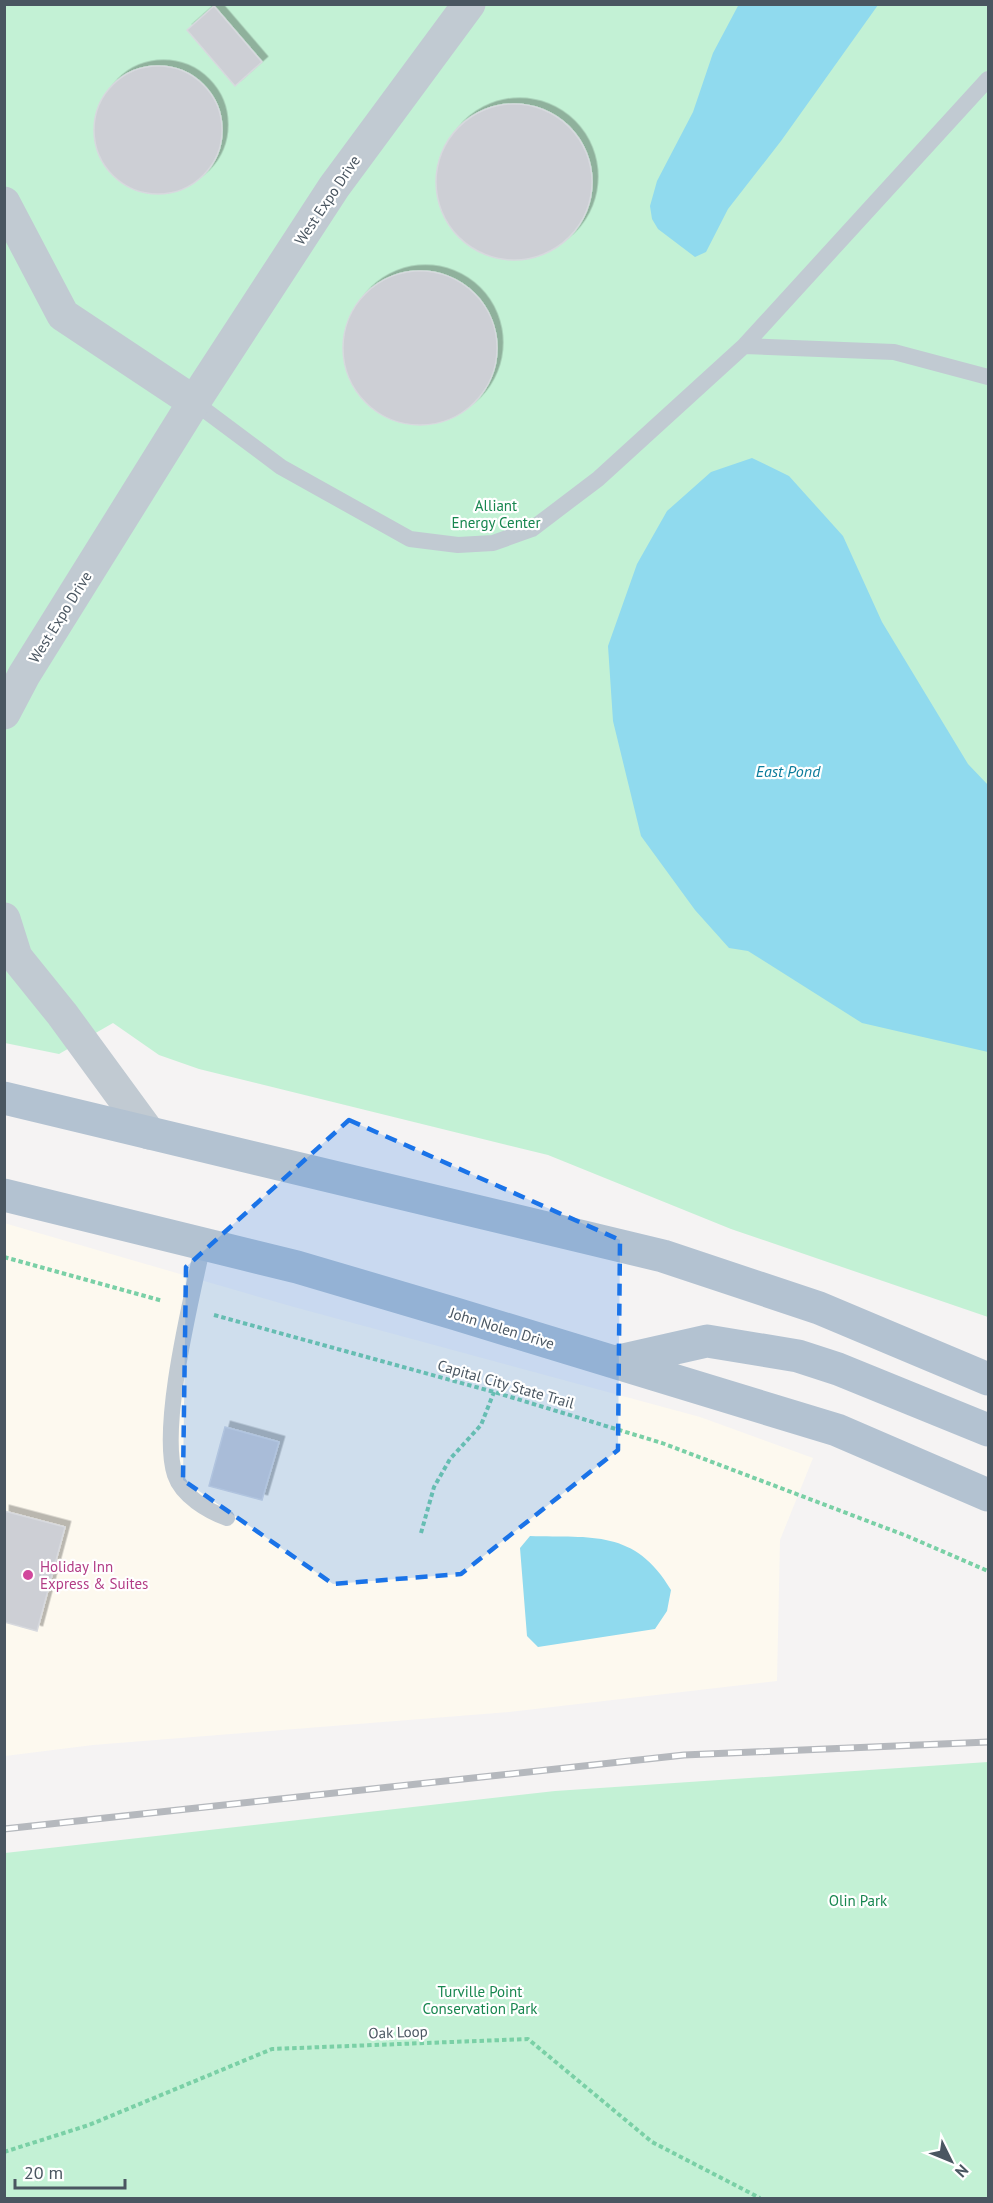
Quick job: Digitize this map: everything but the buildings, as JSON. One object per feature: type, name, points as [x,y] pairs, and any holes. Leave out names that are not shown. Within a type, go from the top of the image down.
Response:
[{"type":"main road","points":[[4,1098],[663,1256],[819,1308],[988,1379]]},
{"type":"main road","name":"John Nolen Drive","points":[[4,1195],[297,1267],[612,1362],[837,1431],[988,1495]]},
{"type":"main road","points":[[612,1362],[707,1341],[798,1356],[838,1369],[988,1430]]},
{"type":"street","name":"West Expo Drive","points":[[4,713],[24,675],[194,402],[334,187],[469,4]]},
{"type":"street","points":[[4,203],[63,315],[194,402]]},
{"type":"street","points":[[5,921],[16,957],[62,1014],[149,1133]]},
{"type":"lane","points":[[194,402],[281,467],[410,539],[458,545],[492,543],[532,529],[598,479],[744,346],[988,79]]},
{"type":"lane","points":[[744,346],[894,352],[988,377]]},
{"type":"lane","points":[[203,1244],[172,1414],[172,1456],[176,1477],[186,1492],[210,1511],[227,1518]]},
{"type":"path","name":"Capital City State Trail","points":[[4,1257],[494,1392],[662,1443],[907,1536],[988,1571]]},
{"type":"path","points":[[421,1533],[434,1487],[450,1459],[481,1425],[494,1392]]},
{"type":"path","name":"Oak Loop","points":[[4,2152],[89,2125],[272,2049],[528,2039],[652,2142],[760,2199]]},
{"type":"highlighted area","points":[[349,1120],[620,1240],[618,1450],[461,1574],[333,1584],[183,1480],[186,1267]]},
{"type":"shaded area","points":[[4,1223],[294,1307],[700,1417],[813,1458],[780,1540],[777,1681],[509,1712],[93,1745],[5,1756]]},
{"type":"green space","name":"Alliant Energy Center","points":[[4,5],[988,5],[988,1317],[731,1229],[548,1155],[199,1069],[159,1055],[113,1023],[59,1054],[5,1043]]},
{"type":"green space","name":"Turville Point Conservation Park","points":[[988,1762],[988,2198],[5,2198],[5,1853],[555,1791]]},
{"type":"water","points":[[739,4],[878,5],[781,141],[728,209],[706,252],[695,257],[658,229],[652,219],[650,206],[657,181],[693,112],[713,53]]},
{"type":"water","name":"East Pond","points":[[752,458],[789,476],[843,536],[882,622],[968,764],[988,785],[988,1052],[862,1023],[748,951],[729,948],[695,910],[641,836],[613,721],[608,646],[637,564],[667,511],[711,472]]},
{"type":"water","points":[[530,1536],[592,1538],[627,1547],[642,1556],[657,1570],[671,1590],[667,1611],[655,1629],[538,1647],[527,1636],[520,1548]]},
{"type":"railway","points":[[4,1829],[684,1755],[988,1742]]},
{"type":"place","name":"Holiday Inn Express & Suites","points":[[28,1575]]},
{"type":"park label","name":"Olin Park","points":[[858,1900]]}]
